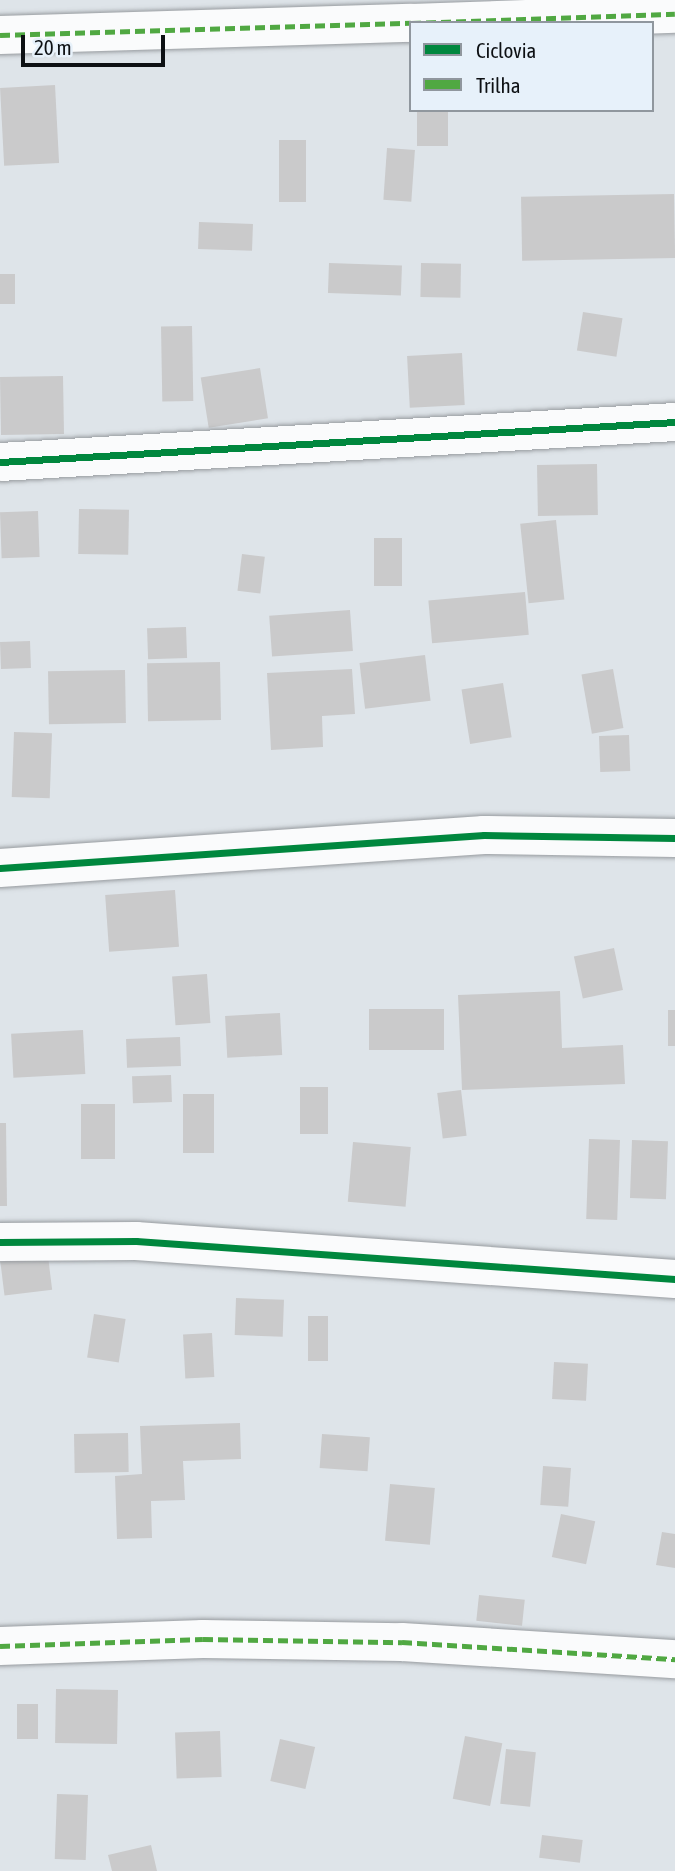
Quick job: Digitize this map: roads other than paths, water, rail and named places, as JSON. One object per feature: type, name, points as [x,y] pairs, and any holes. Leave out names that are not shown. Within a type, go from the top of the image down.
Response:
[{"type":"street","points":[[477,21],[675,15]]},
{"type":"street","points":[[0,35],[409,23]]},
{"type":"street","points":[[0,462],[675,422]]},
{"type":"street","points":[[0,868],[484,835],[675,838]]},
{"type":"street","points":[[0,1242],[136,1241],[675,1279]]},
{"type":"street","points":[[0,1646],[203,1639],[402,1642],[675,1659]]}]
